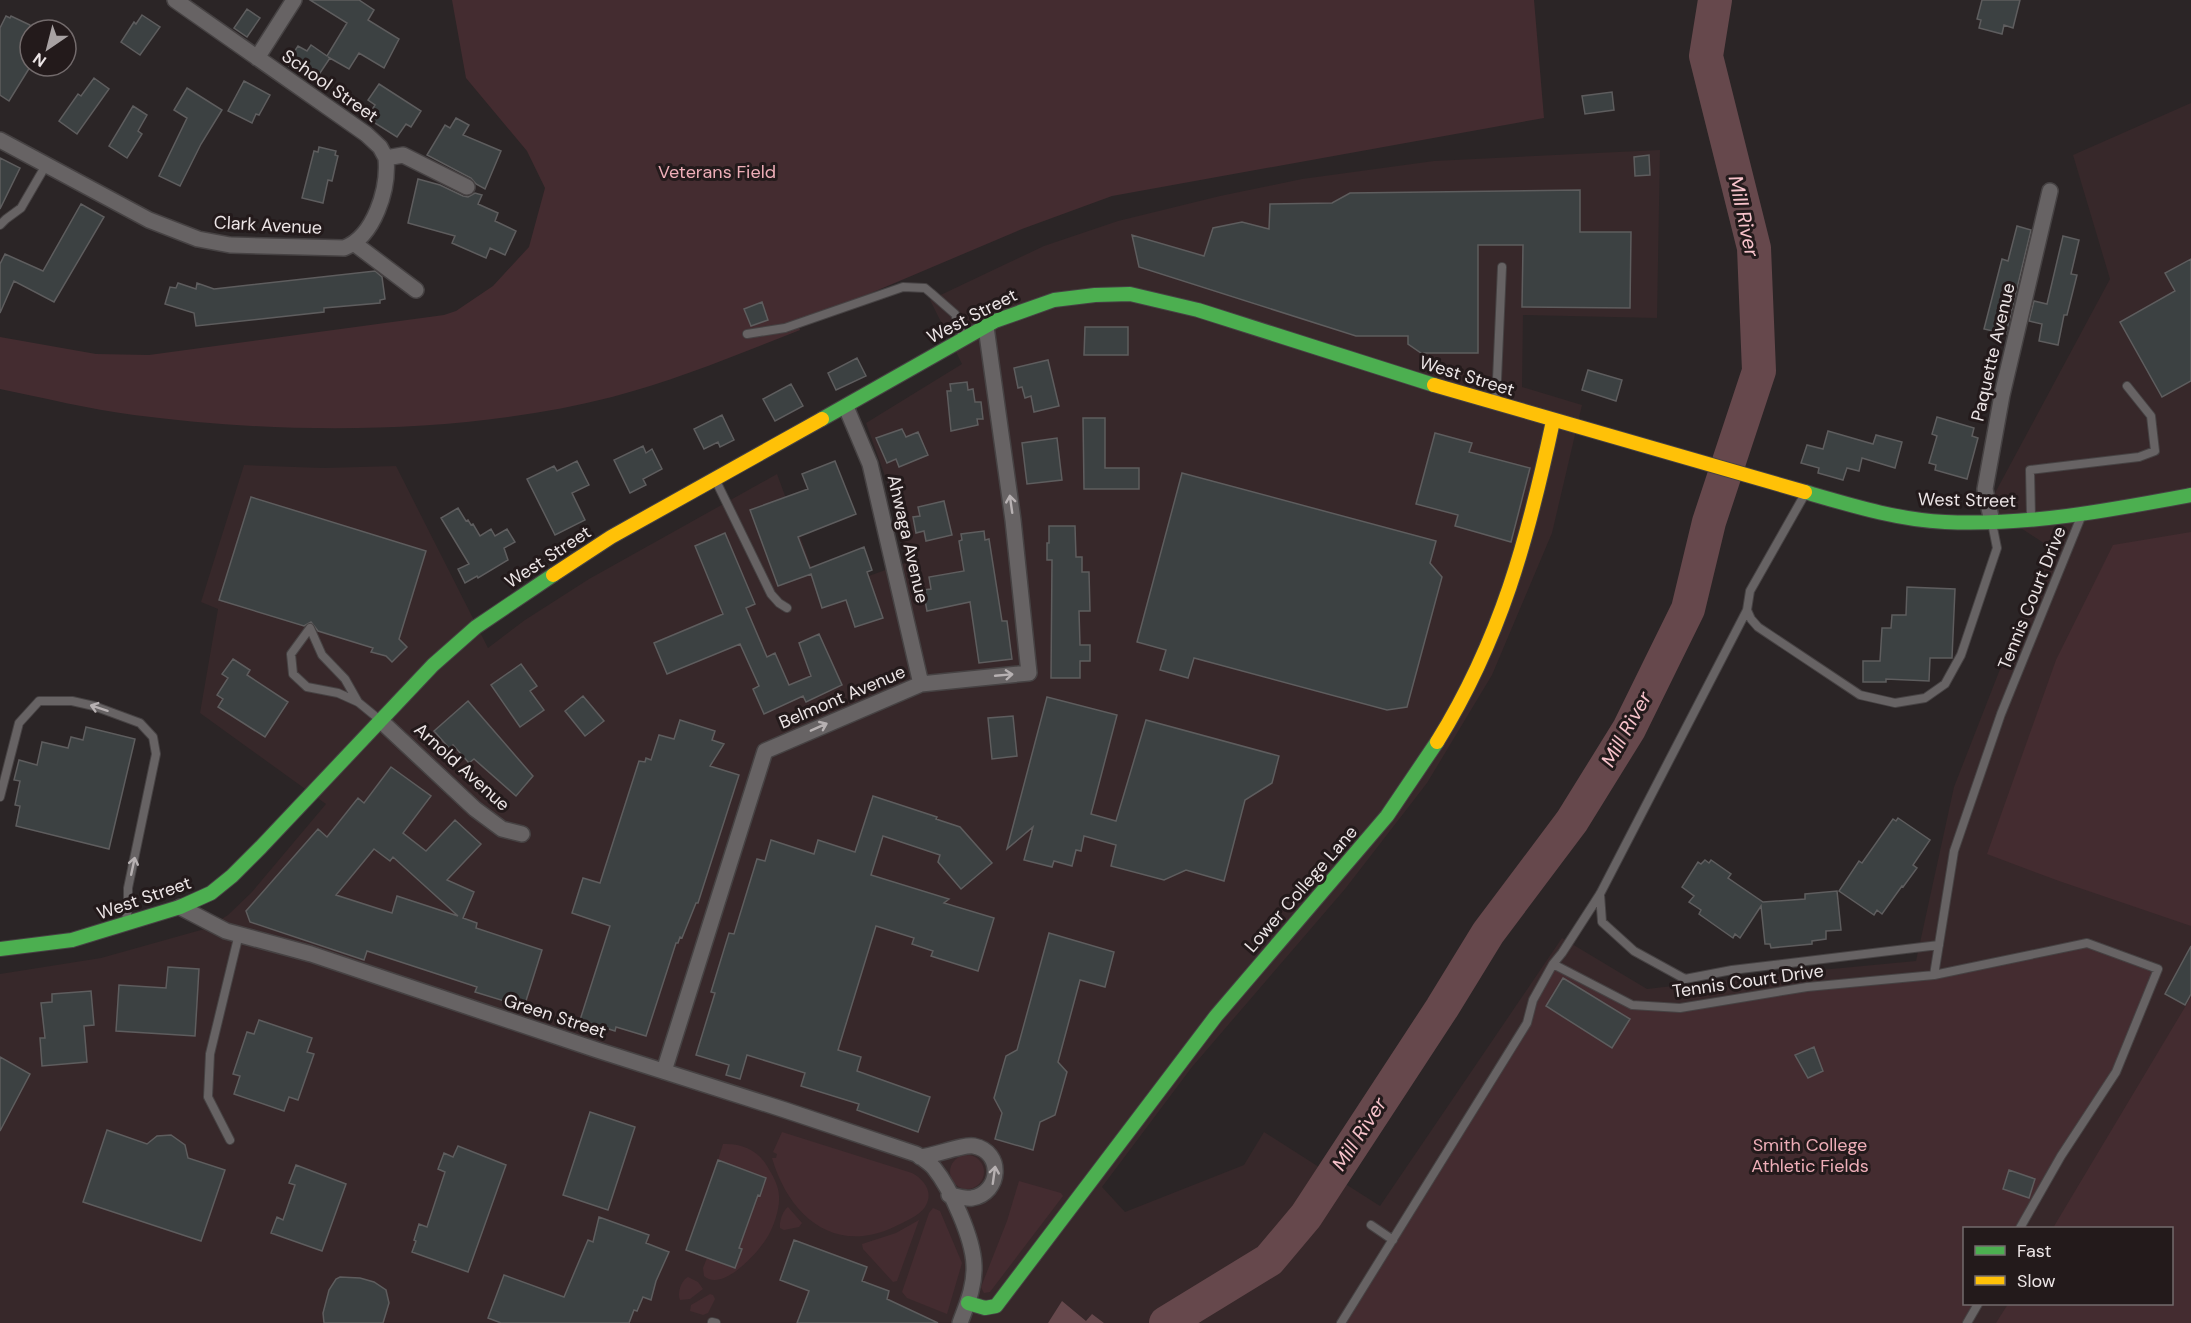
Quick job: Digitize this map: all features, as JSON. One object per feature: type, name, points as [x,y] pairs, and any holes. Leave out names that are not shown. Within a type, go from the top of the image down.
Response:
[{"type":"main road","name":"West Street","points":[[0,949],[72,940],[180,908],[211,893],[232,876],[433,664],[476,627],[611,537],[986,327],[1012,314],[1054,300],[1130,294],[1198,310],[1552,421],[1858,507],[1914,518],[1944,522],[2031,519],[2191,495]]},
{"type":"main road","name":"Lower College Lane","points":[[968,1303],[985,1308],[996,1306],[1164,1082],[1250,975],[1370,837],[1417,773],[1468,688],[1506,604],[1531,516],[1552,421]]},
{"type":"street","name":"School Street","points":[[175,0],[366,134],[380,147],[386,158]]},
{"type":"street","points":[[257,58],[294,0]]},
{"type":"street","name":"Clark Avenue","points":[[0,140],[149,220],[198,239],[242,245],[344,248],[355,244]]},
{"type":"street","points":[[416,290],[355,244],[366,232],[374,216],[386,180],[386,158],[403,155],[467,187]]},
{"type":"street","name":"Paquette Avenue","points":[[1992,522],[1985,489],[2001,395],[2050,191]]},
{"type":"street","name":"Belmont Avenue","points":[[663,1071],[765,751],[921,684],[1029,673],[1013,520],[986,327]]},
{"type":"street","name":"Ahwaga Avenue","points":[[846,407],[870,464],[921,684]]},
{"type":"street","name":"Arnold Avenue","points":[[381,721],[475,809],[502,829],[522,834]]},
{"type":"street","name":"Green Street","points":[[180,908],[226,930],[311,954],[586,1047],[785,1110],[920,1157],[933,1167],[949,1195],[967,1236],[973,1258],[974,1274],[968,1303],[960,1323]]},
{"type":"street","points":[[920,1157],[975,1146],[991,1157],[996,1172],[991,1187],[985,1193],[969,1198],[949,1195]]},
{"type":"lane","points":[[0,225],[21,208],[46,165]]},
{"type":"lane","points":[[1496,403],[1502,267]]},
{"type":"lane","points":[[747,334],[785,328],[903,287],[925,288],[938,299],[955,314],[964,339]]},
{"type":"lane","points":[[2031,519],[2030,470],[2139,457],[2155,451],[2151,416],[2127,386]]},
{"type":"lane","points":[[715,479],[771,594],[778,603],[787,608]]},
{"type":"lane","points":[[1341,1323],[1527,1023],[1533,1000],[1553,964],[1600,894],[1748,610],[1750,591],[1806,492]]},
{"type":"lane","name":"Tennis Court Drive","points":[[1553,964],[1632,1005],[1680,1008],[1807,987],[1934,975],[1954,851],[2001,714],[2082,513]]},
{"type":"lane","points":[[1748,610],[1751,619],[1758,627],[1860,695],[1895,704],[1925,698],[1946,684],[1961,655],[1997,548],[1992,522]]},
{"type":"lane","points":[[358,702],[345,680],[322,655],[310,628],[291,654],[293,674],[307,687],[338,693],[358,702],[381,721]]},
{"type":"lane","points":[[0,796],[19,723],[39,701],[72,701],[94,706],[140,723],[153,737],[156,754],[128,888],[126,924]]},
{"type":"lane","points":[[1600,894],[1602,922],[1634,951],[1685,979],[1732,970],[1939,945]]},
{"type":"lane","points":[[230,1140],[208,1097],[210,1054],[239,934]]},
{"type":"lane","points":[[1934,975],[2086,943],[2158,969],[2116,1072],[2061,1156],[2021,1227]]},
{"type":"lane","points":[[1371,1225],[1393,1240]]},
{"type":"lane","points":[[1966,1323],[1977,1305]]},
{"type":"shaded area","points":[[2191,103],[2191,1323],[0,1323],[0,974],[101,958],[208,928],[228,915],[252,892],[326,804],[200,713],[218,609],[201,602],[244,465],[323,468],[396,466],[488,648],[525,620],[589,579],[777,474],[821,593],[908,562],[890,490],[866,423],[962,364],[930,300],[1044,246],[1118,221],[1302,179],[1434,161],[1660,150],[1657,318],[1523,315],[1522,387],[1582,405],[1552,533],[1492,675],[1427,783],[1345,889],[1192,1067],[1102,1187],[1125,1212],[1244,1165],[1264,1132],[1380,1206],[1562,938],[1647,989],[1916,961],[1954,787],[2011,641],[2051,548],[1988,506],[2110,279],[2073,155]]},
{"type":"shaded area","points":[[1062,1301],[1086,1321],[1092,1314],[1104,1323],[1048,1323]]},
{"type":"green space","name":"Veterans Field","points":[[452,0],[1534,0],[1544,118],[1112,196],[1022,229],[798,324],[800,330],[731,357],[636,390],[555,410],[435,425],[374,428],[252,426],[117,413],[0,389],[0,337],[96,354],[149,355],[444,315],[456,311],[493,286],[529,247],[545,188],[527,151],[466,78]]},
{"type":"green space","points":[[2191,532],[2191,926],[1987,854],[2056,660],[2113,545]]},
{"type":"green space","name":"Smith College Athletic Fields","points":[[2087,943],[2158,969],[2116,1072],[2021,1227],[1963,1227],[1963,1305],[1977,1305],[1967,1323],[1341,1323],[1527,1023],[1553,964],[1632,1005],[1680,1008],[1807,987],[1934,975]]},
{"type":"green space","points":[[2191,997],[2191,1323],[1996,1323],[2007,1305],[2173,1305],[2173,1227],[2054,1227]]},
{"type":"green space","points":[[782,1132],[912,1173],[927,1187],[928,1202],[919,1213],[907,1221],[872,1234],[852,1236],[834,1233],[817,1225],[802,1213],[790,1197],[772,1158],[776,1158],[777,1154],[773,1152]]},
{"type":"green space","points":[[723,1144],[742,1146],[763,1160],[775,1180],[779,1201],[772,1227],[757,1251],[730,1275],[712,1280],[704,1276],[703,1268],[707,1258],[734,1268],[742,1249],[739,1248],[766,1178],[718,1160]]},
{"type":"green space","points":[[967,1155],[979,1160],[984,1172],[979,1184],[967,1189],[955,1184],[950,1172],[955,1160]]},
{"type":"green space","points":[[1019,1181],[1061,1193],[1063,1196],[990,1292],[984,1293],[981,1287],[1007,1221]]},
{"type":"green space","points":[[788,1207],[802,1223],[799,1227],[784,1230],[780,1228],[780,1223]]},
{"type":"green space","points":[[933,1208],[940,1211],[962,1263],[947,1314],[907,1298],[902,1292],[929,1213]]},
{"type":"green space","points":[[919,1220],[897,1281],[893,1282],[863,1249],[862,1244],[896,1233]]},
{"type":"green space","points":[[688,1277],[698,1282],[703,1289],[690,1299],[680,1300],[680,1287]]},
{"type":"green space","points":[[710,1294],[715,1299],[708,1313],[703,1315],[690,1311],[691,1305]]},
{"type":"building","points":[[310,0],[359,0],[374,10],[368,20],[399,39],[384,68],[359,53],[349,69],[330,58],[314,82],[286,64],[298,46],[307,51],[311,45],[327,56],[347,23]]},
{"type":"building","points":[[1982,0],[2020,0],[2013,28],[2004,25],[2002,34],[1979,28],[1981,20],[1977,19]]},
{"type":"building","points":[[247,9],[260,18],[247,37],[234,28]]},
{"type":"building","points":[[142,15],[160,27],[140,55],[121,42],[134,22],[136,24]]},
{"type":"building","points":[[6,16],[18,19],[18,78],[23,78],[9,101],[0,95],[0,28]]},
{"type":"building","points":[[94,78],[109,89],[77,134],[59,121],[78,94],[81,96]]},
{"type":"building","points":[[244,81],[270,95],[252,123],[228,111]]},
{"type":"building","points":[[379,84],[421,111],[411,127],[406,124],[397,137],[367,118],[375,105],[368,100]]},
{"type":"building","points":[[187,88],[222,110],[201,144],[180,186],[159,176],[187,118],[174,110]]},
{"type":"building","points":[[1612,92],[1614,110],[1585,114],[1582,96]]},
{"type":"building","points":[[133,106],[147,115],[138,131],[142,134],[127,158],[109,146]]},
{"type":"building","points":[[456,118],[469,125],[463,135],[501,151],[485,189],[471,178],[427,155],[445,125],[450,128]]},
{"type":"building","points":[[319,147],[336,151],[335,155],[338,156],[332,181],[328,180],[323,203],[302,198],[314,151],[318,152]]},
{"type":"building","points":[[1649,155],[1650,175],[1635,176],[1634,157]]},
{"type":"building","points":[[0,158],[20,168],[0,209]]},
{"type":"building","points":[[418,179],[440,185],[463,196],[468,197],[475,193],[482,195],[478,204],[498,213],[495,221],[516,231],[505,255],[490,248],[486,258],[452,243],[455,236],[408,223]]},
{"type":"building","points":[[1580,190],[1580,232],[1631,232],[1630,308],[1522,307],[1523,245],[1478,245],[1478,353],[1421,353],[1408,344],[1408,336],[1356,336],[1139,267],[1132,235],[1204,256],[1213,228],[1242,222],[1269,229],[1270,204],[1332,203],[1350,193]]},
{"type":"building","points":[[81,204],[104,217],[54,302],[14,281],[0,313],[0,264],[5,254],[43,271]]},
{"type":"building","points":[[2017,226],[2031,230],[2006,334],[1984,329],[2002,259],[2008,261]]},
{"type":"building","points":[[2063,236],[2079,240],[2071,274],[2077,275],[2067,315],[2064,315],[2058,345],[2039,341],[2042,324],[2029,321],[2034,301],[2047,304]]},
{"type":"building","points":[[2191,259],[2191,381],[2162,397],[2120,322],[2175,291],[2165,273]]},
{"type":"building","points":[[375,271],[382,277],[385,299],[380,300],[380,303],[324,308],[324,312],[196,326],[194,313],[165,304],[170,287],[176,288],[178,283],[196,289],[197,283],[214,289]]},
{"type":"building","points":[[762,302],[768,320],[751,326],[744,309]]},
{"type":"building","points":[[1085,327],[1128,327],[1128,355],[1084,355]]},
{"type":"building","points":[[857,358],[866,376],[836,390],[828,373]]},
{"type":"building","points":[[1048,360],[1059,406],[1034,412],[1031,396],[1025,398],[1022,387],[1018,388],[1014,368]]},
{"type":"building","points":[[1588,370],[1622,380],[1616,401],[1582,390]]},
{"type":"building","points":[[967,382],[968,390],[973,389],[975,402],[981,402],[983,419],[977,419],[978,425],[951,431],[947,391],[951,391],[950,384]]},
{"type":"building","points":[[791,384],[803,406],[775,421],[763,399]]},
{"type":"building","points":[[722,415],[734,440],[720,447],[718,442],[704,449],[694,429]]},
{"type":"building","points":[[1937,417],[1974,428],[1972,436],[1978,438],[1967,479],[1935,470],[1936,465],[1929,463],[1937,436],[1932,434]]},
{"type":"building","points":[[1083,418],[1105,418],[1105,468],[1139,468],[1139,489],[1084,489]]},
{"type":"building","points":[[902,429],[906,437],[918,432],[928,455],[899,467],[896,459],[887,463],[876,438]]},
{"type":"building","points":[[1828,431],[1873,444],[1876,435],[1902,442],[1895,468],[1862,458],[1859,471],[1847,468],[1843,480],[1818,473],[1819,468],[1801,463],[1807,445],[1823,449]]},
{"type":"building","points":[[1435,433],[1472,443],[1469,452],[1530,468],[1511,542],[1455,526],[1458,515],[1416,504]]},
{"type":"building","points":[[1057,438],[1062,480],[1027,484],[1022,443]]},
{"type":"building","points":[[643,446],[646,453],[652,449],[662,469],[643,479],[646,485],[630,493],[614,460]]},
{"type":"building","points":[[577,461],[589,485],[572,493],[585,520],[555,535],[527,479],[554,466],[557,471]]},
{"type":"building","points":[[835,461],[856,514],[798,537],[810,568],[864,547],[872,570],[867,572],[883,618],[855,627],[846,600],[822,608],[811,574],[778,586],[750,510],[808,489],[802,474]]},
{"type":"building","points":[[1182,473],[1436,541],[1430,563],[1442,577],[1407,707],[1387,710],[1194,658],[1188,678],[1160,670],[1166,650],[1137,642]]},
{"type":"building","points":[[251,497],[426,551],[399,639],[407,647],[392,662],[386,656],[371,652],[373,648],[318,631],[311,622],[304,626],[219,600]]},
{"type":"building","points":[[944,501],[952,535],[926,541],[924,531],[916,533],[913,517],[920,516],[918,507]]},
{"type":"building","points":[[458,508],[466,521],[473,524],[480,536],[491,529],[495,536],[507,529],[515,542],[504,548],[508,560],[465,583],[458,569],[469,564],[441,518]]},
{"type":"building","points":[[1049,526],[1075,526],[1076,557],[1082,557],[1082,572],[1089,572],[1090,611],[1079,611],[1080,645],[1090,645],[1090,661],[1080,661],[1080,678],[1051,678],[1052,560],[1047,560]]},
{"type":"building","points":[[984,531],[985,540],[989,539],[1002,621],[1007,621],[1012,659],[979,663],[970,602],[927,611],[923,590],[931,589],[929,577],[964,571],[959,541],[962,540],[961,534]]},
{"type":"building","points":[[725,533],[755,604],[746,608],[767,657],[775,653],[789,685],[811,676],[799,643],[819,634],[842,685],[806,702],[803,696],[764,714],[753,689],[759,686],[740,644],[667,674],[654,643],[723,614],[695,546]]},
{"type":"building","points":[[1907,587],[1955,589],[1952,658],[1930,658],[1929,681],[1886,679],[1886,682],[1863,682],[1863,661],[1880,661],[1882,628],[1891,628],[1892,615],[1906,615]]},
{"type":"building","points":[[233,659],[250,670],[247,675],[288,702],[265,737],[218,707],[223,699],[217,695],[228,678],[222,674]]},
{"type":"building","points":[[521,664],[537,686],[530,691],[544,710],[520,727],[491,685]]},
{"type":"building","points":[[583,696],[604,721],[585,736],[565,711]]},
{"type":"building","points":[[1047,697],[1117,715],[1091,814],[1116,821],[1146,720],[1279,756],[1272,783],[1245,800],[1224,881],[1186,870],[1164,880],[1111,866],[1116,845],[1084,836],[1081,851],[1076,850],[1072,866],[1054,861],[1052,867],[1024,860],[1033,827],[1007,849]]},
{"type":"building","points":[[468,701],[533,776],[516,796],[474,759],[469,763],[453,745],[450,749],[434,731]]},
{"type":"building","points":[[1013,716],[1017,756],[992,759],[988,718]]},
{"type":"building","points":[[680,720],[715,731],[712,740],[724,744],[710,766],[739,775],[698,903],[696,903],[682,938],[680,937],[676,943],[646,1036],[616,1027],[615,1031],[580,1020],[610,926],[572,913],[583,878],[600,883],[639,761],[645,762],[646,758],[651,760],[659,735],[674,739]]},
{"type":"building","points":[[86,727],[135,739],[109,849],[16,826],[20,806],[15,805],[20,781],[14,780],[19,760],[37,765],[42,742],[68,748],[71,737],[83,740]]},
{"type":"building","points":[[391,767],[431,796],[403,833],[426,851],[455,820],[481,844],[447,880],[474,892],[463,918],[477,923],[476,928],[542,950],[524,1007],[475,992],[477,987],[367,951],[364,960],[250,922],[246,911],[318,829],[327,837],[358,798],[364,803]],"holes":[[[374,849],[390,861],[393,857],[458,916],[397,896],[392,913],[336,895]]]},
{"type":"building","points":[[873,796],[960,827],[992,863],[961,889],[938,862],[940,855],[883,836],[871,875],[949,899],[944,903],[994,918],[978,971],[931,956],[933,951],[912,944],[914,938],[876,926],[838,1050],[861,1057],[857,1071],[930,1097],[918,1132],[857,1110],[859,1104],[801,1086],[805,1073],[747,1055],[740,1079],[726,1075],[729,1065],[696,1055],[715,993],[711,992],[729,933],[734,934],[757,859],[765,861],[771,840],[814,854],[818,840],[855,852]]},
{"type":"building","points":[[1898,818],[1930,840],[1913,865],[1917,868],[1903,887],[1882,914],[1877,910],[1874,915],[1839,891],[1859,861],[1862,863],[1893,819],[1896,821]]},
{"type":"building","points":[[1705,860],[1709,863],[1711,860],[1731,874],[1728,878],[1763,902],[1805,899],[1805,894],[1837,891],[1841,930],[1826,931],[1826,939],[1812,941],[1812,944],[1771,948],[1770,944],[1765,944],[1761,906],[1740,938],[1735,934],[1733,938],[1699,914],[1701,910],[1689,902],[1694,896],[1682,887],[1698,862],[1701,864]]},
{"type":"building","points":[[1049,933],[1114,952],[1105,987],[1080,980],[1058,1062],[1067,1072],[1055,1115],[1040,1122],[1033,1150],[995,1139],[1002,1113],[994,1098],[1006,1056],[1017,1050]]},
{"type":"building","points":[[2191,946],[2191,994],[2185,1005],[2165,994]]},
{"type":"building","points":[[168,967],[199,969],[195,1036],[116,1031],[119,985],[166,988]]},
{"type":"building","points":[[1563,978],[1630,1019],[1612,1048],[1546,1006]]},
{"type":"building","points":[[91,991],[94,1025],[84,1026],[87,1062],[42,1066],[40,1038],[45,1038],[41,1003],[52,1002],[52,994]]},
{"type":"building","points":[[259,1020],[312,1038],[307,1052],[314,1054],[298,1100],[289,1097],[284,1111],[234,1094],[240,1076],[233,1074],[247,1032],[254,1034]]},
{"type":"building","points":[[1814,1047],[1823,1071],[1808,1078],[1795,1055]]},
{"type":"building","points":[[0,1057],[30,1074],[0,1131]]},
{"type":"building","points":[[590,1112],[635,1127],[608,1210],[563,1195]]},
{"type":"building","points":[[107,1130],[147,1144],[157,1136],[171,1135],[185,1145],[188,1158],[225,1170],[201,1241],[83,1202]]},
{"type":"building","points":[[458,1146],[506,1165],[468,1272],[412,1252],[419,1224],[427,1227],[445,1172],[438,1169],[444,1153],[453,1157]]},
{"type":"building","points":[[718,1160],[766,1178],[739,1248],[742,1249],[735,1268],[686,1250]]},
{"type":"building","points":[[296,1165],[346,1184],[322,1251],[271,1233],[277,1217],[283,1220],[295,1185],[289,1183]]},
{"type":"building","points":[[2009,1170],[2035,1179],[2029,1198],[2003,1189]]},
{"type":"building","points":[[599,1217],[649,1235],[646,1243],[669,1252],[656,1281],[651,1300],[643,1297],[629,1323],[501,1323],[488,1318],[504,1275],[564,1297],[588,1240],[593,1242]]},
{"type":"building","points":[[794,1240],[867,1267],[862,1281],[889,1291],[887,1299],[938,1323],[797,1323],[809,1291],[780,1280]]},
{"type":"building","points":[[340,1277],[360,1278],[374,1282],[386,1290],[389,1303],[383,1323],[324,1323],[323,1313],[329,1290]]},
{"type":"waterway","name":"Mill River","points":[[1166,1323],[1269,1260],[1306,1216],[1442,1008],[1488,933],[1572,821],[1629,729],[1688,609],[1709,522],[1759,371],[1754,248],[1706,56],[1715,0]]},
{"type":"traffic: fast","points":[[822,419],[995,321],[1054,300],[1095,295],[1130,294],[1198,310],[1434,385]]},
{"type":"traffic: fast","points":[[1805,492],[1874,511],[1910,518],[1976,523],[2069,516],[2191,495]]},
{"type":"traffic: fast","points":[[0,949],[72,940],[180,907],[211,893],[261,847],[433,665],[476,627],[553,575]]},
{"type":"traffic: fast","points":[[968,1303],[985,1308],[996,1306],[1216,1016],[1387,816],[1437,742]]},
{"type":"traffic: slow","points":[[1434,385],[1805,492]]},
{"type":"traffic: slow","points":[[553,575],[611,537],[822,419]]},
{"type":"traffic: slow","points":[[1437,742],[1479,665],[1510,587],[1533,506],[1553,421]]}]
